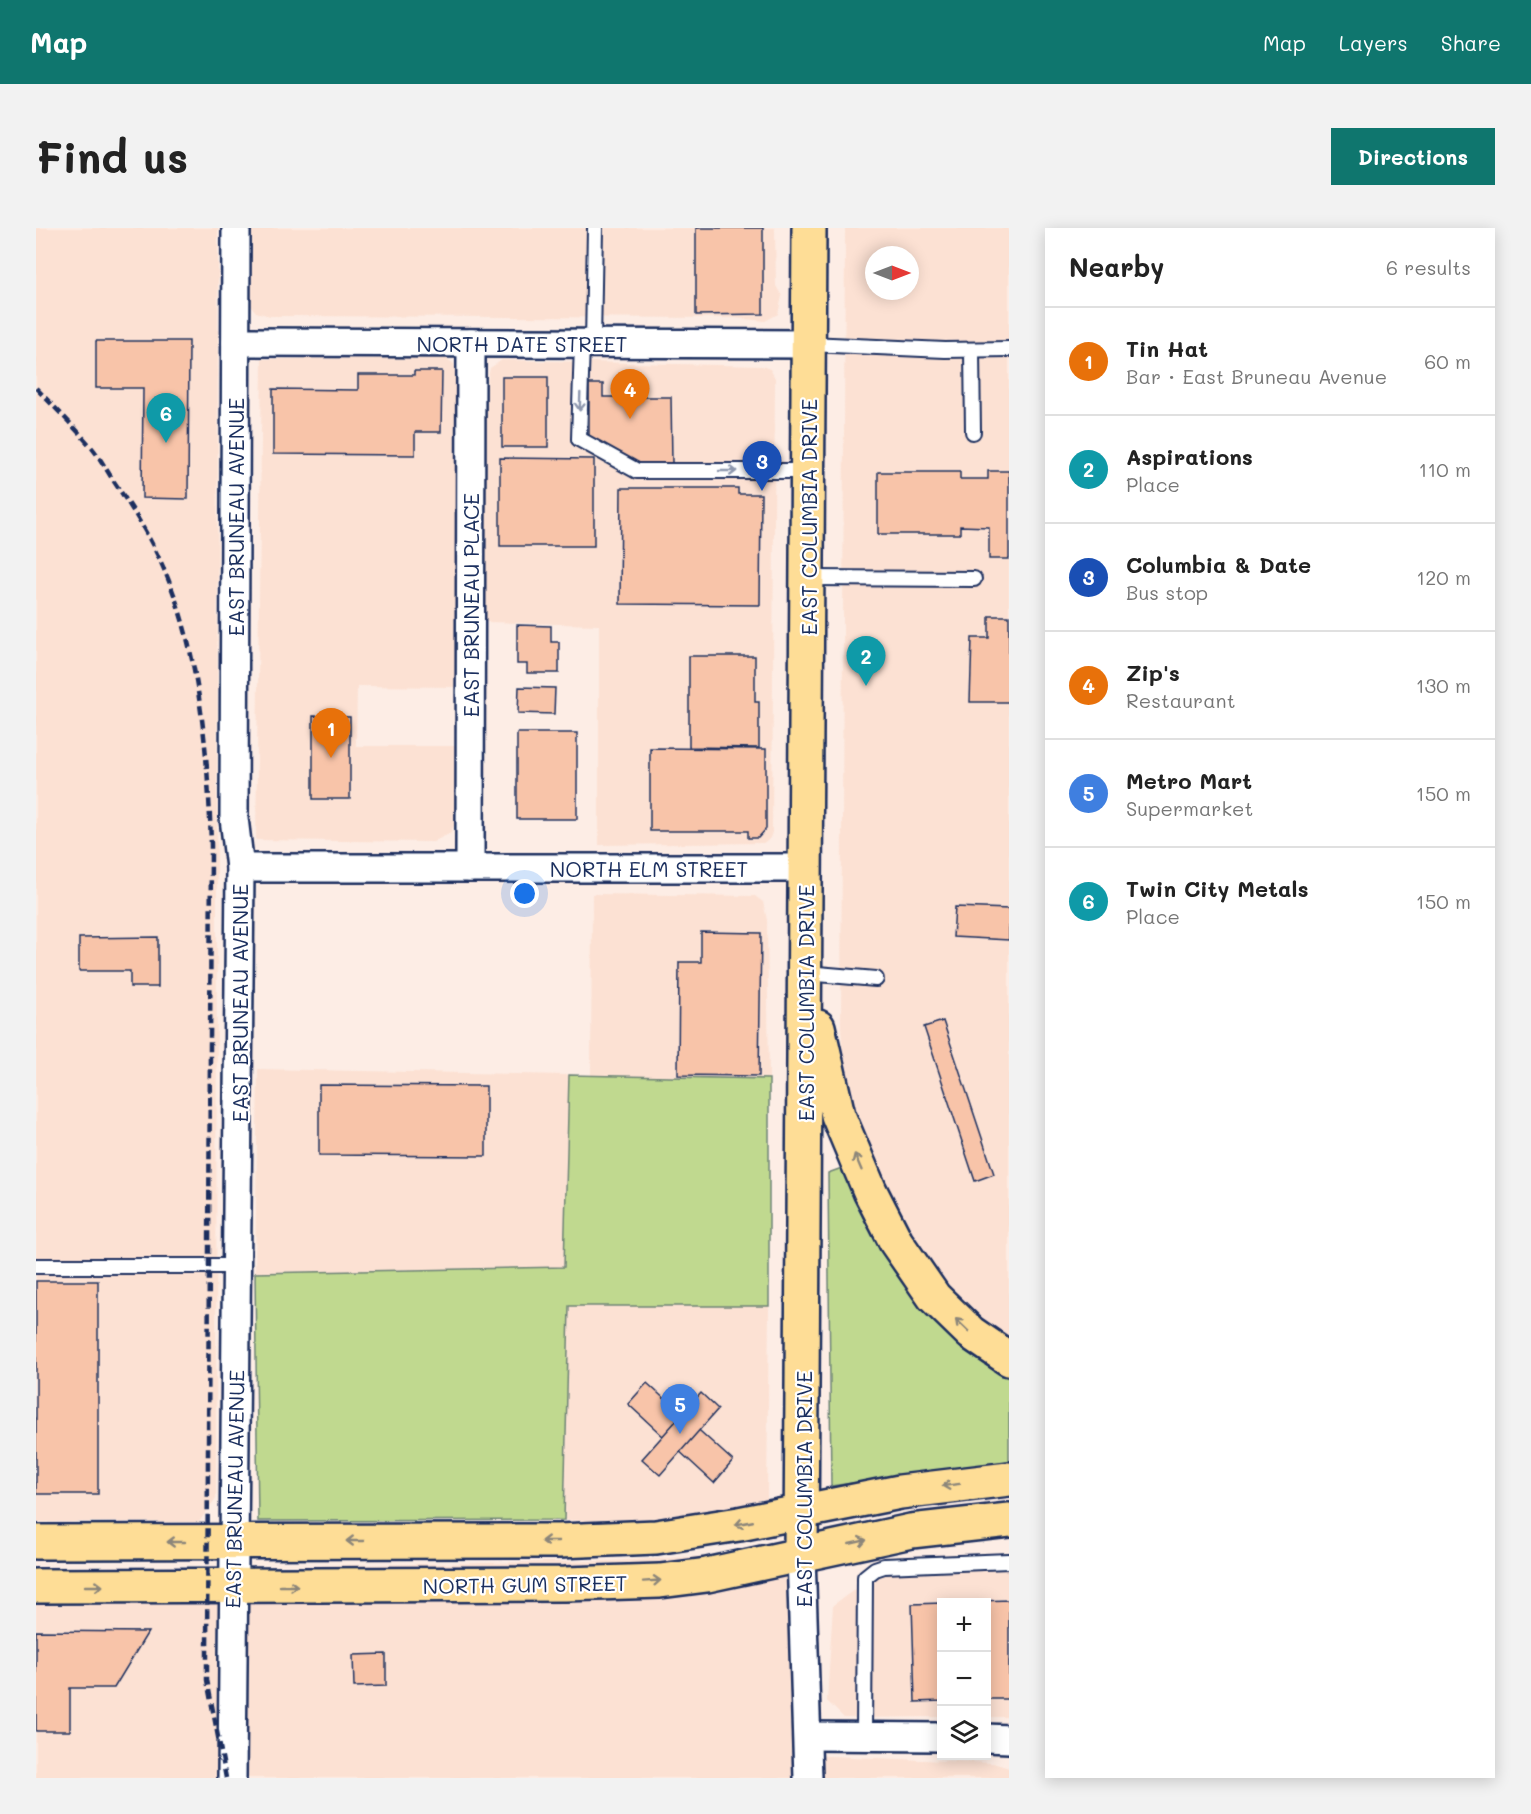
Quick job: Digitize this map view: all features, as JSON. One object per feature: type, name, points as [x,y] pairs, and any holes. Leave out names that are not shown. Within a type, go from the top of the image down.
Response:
[{"type":"main road","name":"EAST COLUMBIA DRIVE","points":[[801,1554],[809,228]]},
{"type":"main road","points":[[806,973],[838,1115],[870,1191],[896,1242],[934,1297],[971,1334],[1009,1359]]},
{"type":"main road","name":"NORTH GUM STREET","points":[[36,1542],[656,1537],[701,1531],[900,1492],[1009,1479]]},
{"type":"main road","name":"NORTH GUM STREET","points":[[36,1586],[636,1582],[706,1575],[911,1531],[1009,1520]]},
{"type":"street","name":"EAST BRUNEAU AVENUE","points":[[232,1778],[240,868],[234,818],[236,228]]},
{"type":"street","name":"NORTH DATE STREET","points":[[236,342],[809,344]]},
{"type":"street","name":"EAST BRUNEAU PLACE","points":[[470,868],[471,343]]},
{"type":"street","name":"NORTH ELM STREET","points":[[240,868],[806,868]]},
{"type":"street","name":"EAST COLUMBIA DRIVE","points":[[801,1554],[808,1778]]},
{"type":"street","points":[[808,1736],[937,1737]]},
{"type":"street","points":[[991,1738],[1009,1739]]},
{"type":"lane","points":[[595,228],[579,439],[637,471],[808,471]]},
{"type":"lane","points":[[809,344],[972,350],[1009,349]]},
{"type":"lane","points":[[972,350],[972,432]]},
{"type":"lane","points":[[808,578],[974,579]]},
{"type":"lane","points":[[806,973],[876,979]]},
{"type":"lane","points":[[36,1266],[237,1266]]},
{"type":"lane","points":[[864,1736],[865,1577],[874,1569],[884,1566],[1009,1561]]},
{"type":"shaded area","points":[[36,228],[218,228],[216,1498],[199,1522],[36,1522]]},
{"type":"shaded area","points":[[249,228],[775,228],[776,286],[782,296],[778,314],[765,321],[734,318],[270,316],[256,312],[248,302]]},
{"type":"shaded area","points":[[845,228],[1009,228],[1009,1342],[964,1306],[918,1255],[858,1133],[843,1068],[841,1025]]},
{"type":"shaded area","points":[[446,358],[454,364],[458,394],[459,687],[357,686],[356,746],[457,746],[457,820],[450,833],[433,842],[256,840],[262,359]]},
{"type":"shaded area","points":[[502,360],[762,366],[770,369],[775,378],[772,832],[765,843],[599,845],[599,625],[485,622],[485,394],[490,368]]},
{"type":"shaded area","points":[[592,894],[755,896],[763,902],[767,920],[769,1079],[591,1075]]},
{"type":"shaded area","points":[[258,1069],[569,1075],[565,1267],[255,1273]]},
{"type":"shaded area","points":[[569,1306],[769,1306],[767,1499],[689,1515],[624,1523],[564,1520]]},
{"type":"shaded area","points":[[799,1548],[806,1755],[993,1763],[1009,1768],[1009,1778],[36,1778],[36,1570],[611,1561],[748,1554]]},
{"type":"shaded area","points":[[1009,1554],[1009,1717],[991,1717],[991,1598],[937,1598],[937,1717],[844,1718],[827,1701],[833,1605],[875,1575],[959,1556]]},
{"type":"green space","points":[[569,1075],[769,1079],[769,1306],[569,1306],[564,1520],[258,1521],[255,1273],[564,1267]]},
{"type":"green space","points":[[842,1168],[1009,1372],[1009,1461],[831,1486],[828,1173]]},
{"type":"building","points":[[696,228],[763,228],[763,314],[696,315]]},
{"type":"building","points":[[96,341],[189,341],[188,499],[142,498],[143,388],[96,388]]},
{"type":"building","points":[[414,371],[442,371],[441,432],[415,432],[415,455],[273,454],[273,389],[358,390],[358,375],[414,375]]},
{"type":"building","points":[[502,377],[548,377],[548,447],[502,447]]},
{"type":"building","points":[[589,384],[603,384],[603,397],[671,397],[672,463],[633,463],[589,441]]},
{"type":"building","points":[[500,458],[594,459],[594,546],[500,546]]},
{"type":"building","points":[[988,471],[1009,471],[1009,559],[989,559],[989,527],[960,526],[960,534],[878,534],[878,472],[960,472],[960,479],[988,479]]},
{"type":"building","points":[[621,488],[738,488],[738,494],[761,494],[760,605],[620,604]]},
{"type":"building","points":[[989,616],[1009,616],[1009,702],[970,702],[972,638],[989,638]]},
{"type":"building","points":[[517,625],[551,626],[551,642],[559,642],[559,673],[527,673],[527,664],[517,664]]},
{"type":"building","points":[[689,656],[755,656],[755,702],[759,702],[759,748],[689,747]]},
{"type":"building","points":[[519,687],[555,688],[554,714],[518,713]]},
{"type":"building","points":[[313,716],[350,717],[350,799],[313,799]]},
{"type":"building","points":[[517,733],[577,733],[577,819],[517,819]]},
{"type":"building","points":[[650,748],[766,749],[766,829],[758,838],[748,838],[748,831],[650,831]]},
{"type":"building","points":[[955,907],[1009,909],[1009,940],[953,937]]},
{"type":"building","points":[[701,932],[761,933],[759,1076],[678,1075],[679,962],[701,962]]},
{"type":"building","points":[[158,937],[158,987],[130,987],[130,971],[79,971],[79,938]]},
{"type":"building","points":[[943,1021],[994,1174],[975,1181],[924,1027]]},
{"type":"building","points":[[319,1085],[486,1086],[486,1156],[319,1155]]},
{"type":"building","points":[[36,1281],[98,1281],[98,1494],[36,1494]]},
{"type":"building","points":[[647,1383],[733,1461],[714,1483],[628,1404]]},
{"type":"building","points":[[701,1393],[718,1409],[660,1475],[642,1459]]},
{"type":"building","points":[[1009,1600],[1009,1699],[991,1699],[991,1601]]},
{"type":"building","points":[[937,1603],[937,1701],[915,1702],[912,1604]]},
{"type":"building","points":[[36,1631],[148,1632],[114,1688],[70,1688],[70,1731],[36,1731]]},
{"type":"building","points":[[386,1654],[386,1686],[354,1687],[353,1655]]},
{"type":"railway","points":[[36,388],[95,452],[152,543],[171,585],[192,657],[204,733],[211,845],[207,1680],[226,1778]]},
{"type":"place","name":"Zip's","points":[[630,419]]},
{"type":"place","name":"Twin City Metals","points":[[166,443]]},
{"type":"place","name":"Columbia & Date","points":[[762,491]]},
{"type":"place","name":"Aspirations","points":[[866,686]]},
{"type":"place","name":"Tin Hat","points":[[331,758]]},
{"type":"place","name":"Metro Mart","points":[[680,1434]]}]
